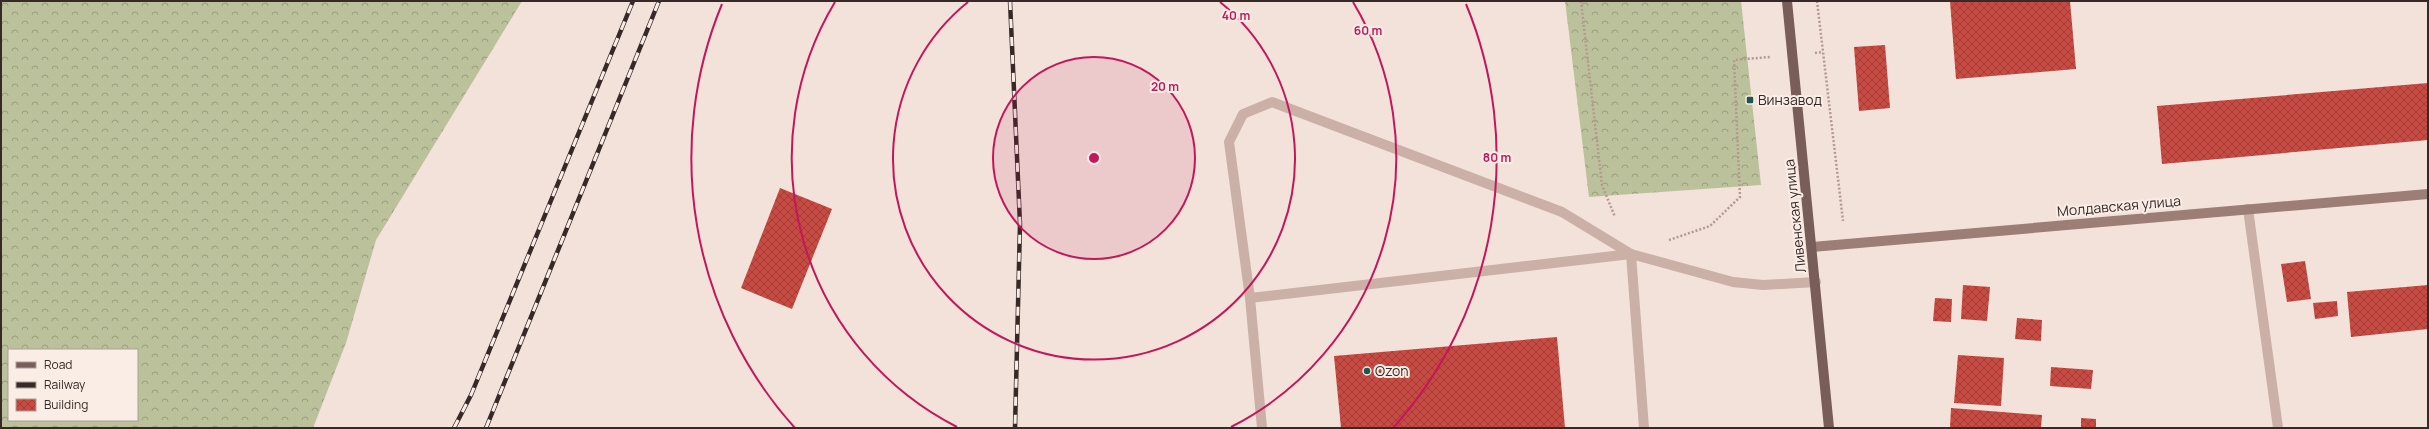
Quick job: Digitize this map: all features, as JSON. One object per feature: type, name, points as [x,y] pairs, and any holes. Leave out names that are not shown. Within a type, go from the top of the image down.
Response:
[{"type":"main road","name":"Ливенская улица","points":[[1787,1],[1816,282],[1829,428]]},
{"type":"street","name":"Молдавская улица","points":[[1812,247],[2428,194]]},
{"type":"lane","points":[[1262,428],[1250,298],[1228,142],[1243,114],[1272,102],[1562,212],[1631,254],[1733,282],[1763,285],[1816,282]]},
{"type":"lane","points":[[2248,209],[2278,428]]},
{"type":"lane","points":[[1250,298],[1631,254]]},
{"type":"lane","points":[[1631,254],[1644,428]]},
{"type":"path","points":[[1581,1],[1602,185]]},
{"type":"path","points":[[1817,1],[1846,244]]},
{"type":"path","points":[[1667,241],[1710,226],[1740,197],[1734,60],[1793,56],[1823,52]]},
{"type":"green space","points":[[1,1],[522,1],[376,240],[346,343],[313,428],[1,428]]},
{"type":"green space","points":[[1565,1],[1741,1],[1761,185],[1589,197]]},
{"type":"building","points":[[1950,1],[2070,1],[2076,69],[1956,79]]},
{"type":"building","points":[[1885,45],[1890,108],[1859,111],[1854,47]]},
{"type":"building","points":[[2428,83],[2428,140],[2162,164],[2157,106]]},
{"type":"building","points":[[780,188],[832,209],[792,309],[741,288]]},
{"type":"building","points":[[2305,261],[2311,299],[2287,302],[2281,264]]},
{"type":"building","points":[[1963,285],[1990,287],[1987,321],[1961,319]]},
{"type":"building","points":[[2428,285],[2428,329],[2351,337],[2347,292]]},
{"type":"building","points":[[1935,298],[1952,299],[1951,322],[1933,321]]},
{"type":"building","points":[[2337,301],[2338,316],[2315,319],[2313,303]]},
{"type":"building","points":[[2017,318],[2042,320],[2041,341],[2015,339]]},
{"type":"building","points":[[1557,337],[1565,428],[1341,428],[1334,356]]},
{"type":"building","points":[[1958,355],[2004,358],[2001,406],[1954,403]]},
{"type":"building","points":[[2051,367],[2093,370],[2091,389],[2050,386]]},
{"type":"building","points":[[1951,408],[2042,415],[2041,428],[1950,428]]},
{"type":"building","points":[[2081,418],[2096,419],[2096,428],[2081,428]]},
{"type":"railway","points":[[454,428],[471,395],[633,1]]},
{"type":"railway","points":[[486,428],[659,1]]},
{"type":"railway","points":[[1010,1],[1020,224],[1015,428]]},
{"type":"place","name":"Винзавод","points":[[1750,100]]},
{"type":"place","name":"Ozon","points":[[1367,371]]}]
